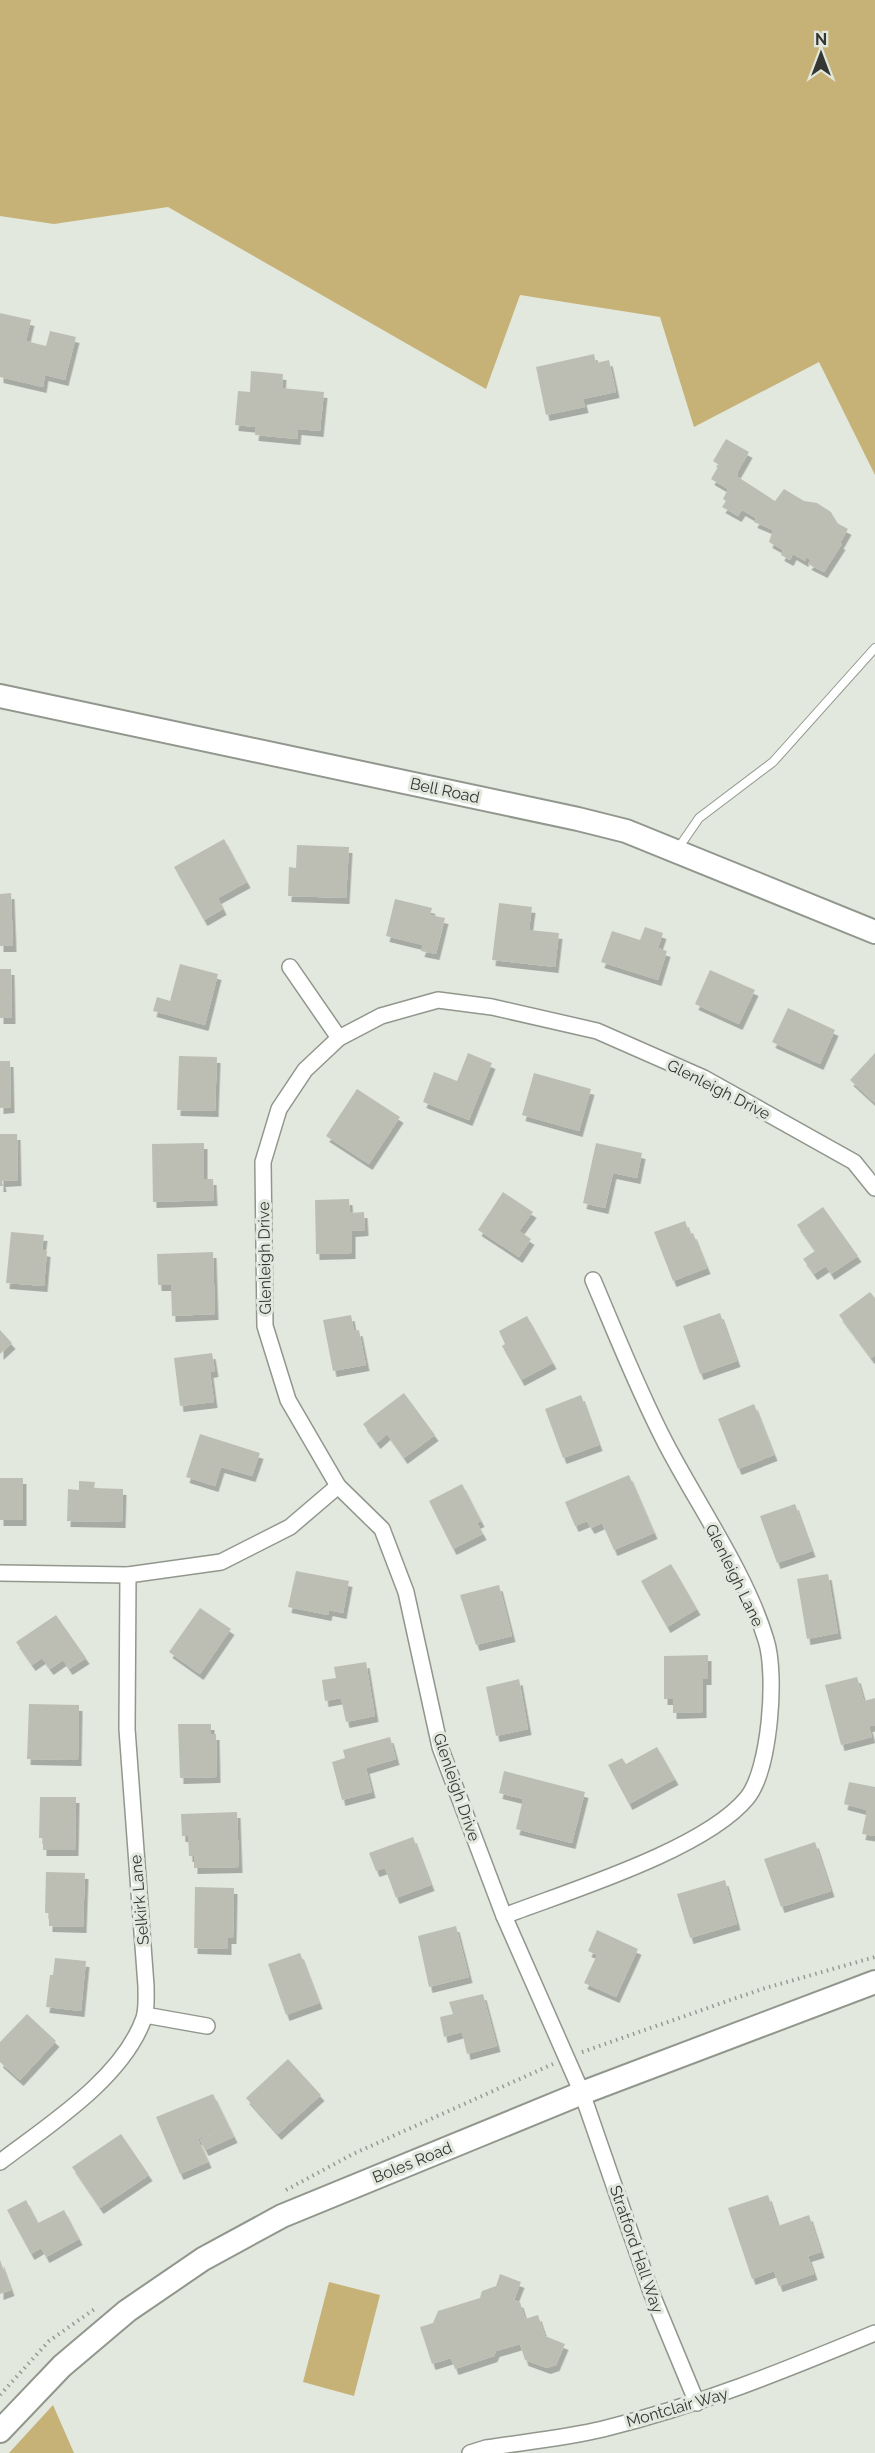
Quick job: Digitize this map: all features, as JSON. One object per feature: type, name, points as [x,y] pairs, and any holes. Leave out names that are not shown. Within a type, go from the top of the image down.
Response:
[{"type":"street","name":"Bell Road","points":[[0,696],[626,831],[875,932]]},
{"type":"street","points":[[290,967],[339,1038]]},
{"type":"street","name":"Glenleigh Drive","points":[[582,2093],[504,1916],[440,1747],[406,1592],[382,1529],[338,1486],[288,1400],[265,1326],[263,1162],[279,1109],[305,1070],[339,1038],[381,1016],[438,1000],[492,1007],[597,1031],[704,1078],[854,1162],[875,1188]]},
{"type":"street","name":"Glenleigh Lane","points":[[504,1916],[650,1860],[718,1825],[747,1798],[760,1775],[771,1706],[767,1641],[743,1585],[664,1440],[593,1280]]},
{"type":"street","points":[[0,1573],[128,1575],[221,1562],[290,1527],[338,1486]]},
{"type":"street","name":"Selkirk Lane","points":[[0,2162],[50,2125],[102,2081],[134,2041],[145,2015],[147,1986],[127,1729],[128,1575]]},
{"type":"street","name":"Boles Road","points":[[0,2431],[62,2366],[127,2311],[203,2259],[282,2216],[582,2093],[875,1982]]},
{"type":"street","points":[[145,2015],[207,2026]]},
{"type":"street","name":"Stratford Hall Way","points":[[582,2093],[651,2292],[697,2403]]},
{"type":"street","name":"Montclair Way","points":[[471,2453],[486,2448],[601,2429],[697,2403],[757,2383],[875,2333]]},
{"type":"lane","points":[[676,852],[699,818],[773,762],[875,648]]},
{"type":"shaded area","points":[[0,0],[875,0],[875,475],[819,362],[694,427],[660,317],[520,295],[486,389],[168,207],[54,224],[0,216]]},
{"type":"shaded area","points":[[329,2282],[380,2295],[354,2396],[303,2382]]},
{"type":"shaded area","points":[[53,2405],[74,2453],[9,2453]]},
{"type":"building","points":[[0,313],[31,320],[26,341],[46,346],[50,331],[76,337],[65,380],[45,375],[43,387],[0,377]]},
{"type":"building","points":[[594,354],[596,363],[609,360],[616,392],[583,399],[585,407],[546,415],[536,367]]},
{"type":"building","points":[[251,371],[283,374],[282,388],[324,392],[320,431],[298,429],[297,439],[255,435],[256,427],[235,425],[238,391],[250,392]]},
{"type":"building","points":[[726,439],[749,452],[737,473],[738,477],[775,501],[784,489],[804,501],[817,503],[831,512],[837,523],[848,529],[840,543],[842,544],[824,572],[808,564],[811,560],[806,557],[805,561],[793,554],[790,560],[781,555],[783,550],[769,542],[773,530],[754,522],[756,518],[742,510],[738,516],[722,507],[726,501],[723,499],[728,489],[711,479],[719,465],[713,461]]},
{"type":"building","points":[[224,839],[247,882],[218,898],[223,909],[204,920],[174,867]]},
{"type":"building","points":[[297,845],[349,847],[346,898],[288,896],[289,867],[296,868]]},
{"type":"building","points":[[11,893],[13,946],[0,946],[0,894]]},
{"type":"building","points":[[395,899],[432,908],[430,915],[445,918],[436,954],[421,951],[423,945],[386,936]]},
{"type":"building","points":[[499,903],[532,907],[529,930],[559,933],[555,967],[492,960]]},
{"type":"building","points":[[645,927],[663,933],[658,948],[667,951],[658,980],[601,962],[612,931],[640,940]]},
{"type":"building","points":[[180,964],[218,974],[205,1025],[153,1011],[157,997],[170,1001]]},
{"type":"building","points":[[0,969],[11,969],[12,1018],[0,1018]]},
{"type":"building","points":[[710,970],[755,990],[739,1024],[695,1004]]},
{"type":"building","points":[[788,1008],[835,1030],[820,1064],[772,1042]]},
{"type":"building","points":[[468,1053],[492,1063],[469,1120],[423,1102],[434,1072],[457,1081]]},
{"type":"building","points":[[875,1053],[875,1103],[850,1080]]},
{"type":"building","points":[[179,1056],[217,1057],[215,1111],[177,1110]]},
{"type":"building","points":[[0,1061],[10,1061],[11,1107],[0,1108]]},
{"type":"building","points":[[534,1073],[591,1089],[579,1131],[522,1115]]},
{"type":"building","points":[[357,1089],[400,1117],[369,1164],[326,1136]]},
{"type":"building","points":[[0,1134],[17,1134],[18,1180],[2,1181],[3,1186],[0,1186]]},
{"type":"building","points":[[204,1143],[204,1179],[213,1179],[214,1200],[153,1202],[152,1144]]},
{"type":"building","points":[[596,1143],[642,1153],[637,1178],[613,1173],[605,1208],[583,1203]]},
{"type":"building","points":[[503,1192],[533,1212],[519,1231],[531,1239],[519,1257],[478,1230]]},
{"type":"building","points":[[349,1199],[350,1213],[364,1212],[365,1230],[352,1231],[352,1253],[316,1254],[315,1200]]},
{"type":"building","points":[[823,1207],[858,1256],[831,1274],[826,1266],[814,1274],[803,1259],[815,1251],[797,1225]]},
{"type":"building","points":[[685,1221],[690,1234],[693,1233],[707,1268],[673,1281],[654,1232]]},
{"type":"building","points":[[11,1232],[44,1235],[42,1250],[47,1251],[44,1286],[6,1283]]},
{"type":"building","points":[[213,1252],[215,1314],[172,1316],[171,1285],[158,1285],[157,1254]]},
{"type":"building","points":[[870,1292],[875,1298],[875,1355],[871,1358],[839,1315]]},
{"type":"building","points":[[720,1313],[737,1361],[700,1374],[683,1326]]},
{"type":"building","points":[[351,1315],[354,1331],[359,1330],[366,1365],[333,1371],[323,1320]]},
{"type":"building","points":[[527,1316],[553,1363],[521,1380],[502,1346],[505,1344],[499,1331]]},
{"type":"building","points":[[0,1330],[12,1343],[0,1354]]},
{"type":"building","points":[[212,1353],[215,1371],[210,1372],[214,1402],[180,1406],[174,1358]]},
{"type":"building","points":[[404,1393],[435,1435],[404,1458],[387,1434],[377,1443],[363,1424]]},
{"type":"building","points":[[581,1395],[599,1445],[563,1458],[545,1409]]},
{"type":"building","points":[[754,1404],[774,1455],[738,1469],[718,1419]]},
{"type":"building","points":[[200,1434],[260,1453],[252,1476],[221,1467],[215,1486],[186,1477]]},
{"type":"building","points":[[629,1475],[654,1533],[614,1550],[602,1523],[591,1528],[587,1521],[575,1526],[565,1502]]},
{"type":"building","points":[[0,1478],[23,1478],[23,1520],[0,1520]]},
{"type":"building","points":[[79,1481],[95,1482],[94,1488],[123,1489],[122,1522],[67,1521],[68,1489],[79,1490]]},
{"type":"building","points":[[462,1484],[481,1521],[477,1523],[483,1534],[453,1549],[429,1501]]},
{"type":"building","points":[[795,1504],[812,1551],[777,1563],[760,1516]]},
{"type":"building","points":[[671,1564],[697,1609],[667,1627],[641,1581]]},
{"type":"building","points":[[296,1571],[349,1581],[343,1613],[329,1610],[328,1615],[288,1607]]},
{"type":"building","points":[[828,1574],[838,1633],[807,1639],[797,1579]]},
{"type":"building","points":[[499,1585],[512,1636],[476,1645],[460,1595]]},
{"type":"building","points":[[200,1608],[231,1629],[200,1674],[169,1652]]},
{"type":"building","points":[[56,1615],[86,1658],[69,1669],[63,1660],[50,1669],[42,1658],[32,1665],[16,1642]]},
{"type":"building","points":[[708,1655],[708,1679],[703,1679],[703,1712],[673,1713],[673,1699],[664,1699],[664,1656]]},
{"type":"building","points":[[366,1662],[375,1716],[346,1722],[341,1698],[325,1701],[322,1680],[336,1678],[334,1667]]},
{"type":"building","points":[[857,1677],[864,1701],[875,1698],[875,1725],[869,1726],[872,1737],[841,1745],[825,1685]]},
{"type":"building","points":[[519,1679],[528,1729],[496,1736],[486,1687]]},
{"type":"building","points":[[29,1704],[79,1705],[78,1760],[27,1759]]},
{"type":"building","points":[[178,1724],[211,1724],[211,1734],[216,1734],[217,1777],[180,1778]]},
{"type":"building","points":[[390,1737],[396,1759],[366,1768],[372,1792],[342,1800],[332,1762],[345,1758],[343,1750]]},
{"type":"building","points":[[657,1747],[675,1779],[629,1804],[608,1765],[622,1758],[626,1764]]},
{"type":"building","points":[[504,1771],[585,1792],[572,1843],[516,1829],[523,1799],[499,1793]]},
{"type":"building","points":[[849,1782],[875,1787],[875,1836],[862,1834],[867,1810],[844,1804]]},
{"type":"building","points":[[40,1797],[76,1797],[75,1850],[43,1850],[43,1838],[39,1838]]},
{"type":"building","points":[[237,1812],[239,1867],[194,1868],[194,1856],[189,1856],[188,1836],[182,1836],[181,1814]]},
{"type":"building","points":[[413,1837],[431,1885],[396,1898],[385,1868],[376,1871],[369,1853]]},
{"type":"building","points":[[815,1842],[831,1891],[781,1907],[764,1859]]},
{"type":"building","points":[[46,1872],[85,1873],[83,1927],[49,1926],[49,1913],[45,1913]]},
{"type":"building","points":[[725,1880],[737,1924],[690,1938],[677,1894]]},
{"type":"building","points":[[195,1887],[234,1888],[233,1938],[228,1938],[228,1949],[194,1948]]},
{"type":"building","points":[[456,1926],[469,1977],[429,1987],[418,1936]]},
{"type":"building","points":[[597,1930],[638,1949],[616,1997],[584,1983],[597,1955],[588,1951]]},
{"type":"building","points":[[300,1953],[319,2003],[286,2015],[268,1964]]},
{"type":"building","points":[[55,1958],[86,1961],[81,2011],[46,2007],[50,1975],[53,1975]]},
{"type":"building","points":[[483,1994],[497,2046],[467,2054],[462,2032],[444,2037],[440,2017],[453,2014],[449,2002]]},
{"type":"building","points":[[27,2014],[56,2041],[20,2080],[0,2062],[0,2042]]},
{"type":"building","points":[[288,2059],[321,2095],[278,2134],[246,2098]]},
{"type":"building","points":[[213,2094],[234,2137],[205,2150],[200,2140],[221,2129],[198,2139],[208,2162],[180,2174],[156,2117]]},
{"type":"building","points":[[121,2134],[149,2175],[100,2208],[72,2167]]},
{"type":"building","points":[[768,2195],[778,2226],[809,2215],[821,2252],[808,2256],[814,2274],[779,2286],[774,2271],[752,2279],[728,2208]]},
{"type":"building","points":[[26,2200],[38,2223],[64,2210],[79,2239],[46,2257],[41,2248],[31,2254],[7,2210]]},
{"type":"building","points":[[0,2260],[11,2290],[0,2294]]},
{"type":"building","points":[[500,2274],[521,2282],[514,2300],[520,2302],[525,2319],[538,2315],[545,2336],[565,2344],[556,2365],[547,2368],[525,2360],[520,2344],[496,2351],[494,2356],[455,2369],[451,2358],[432,2364],[420,2327],[433,2323],[438,2311],[480,2298],[482,2291],[496,2286]]}]
